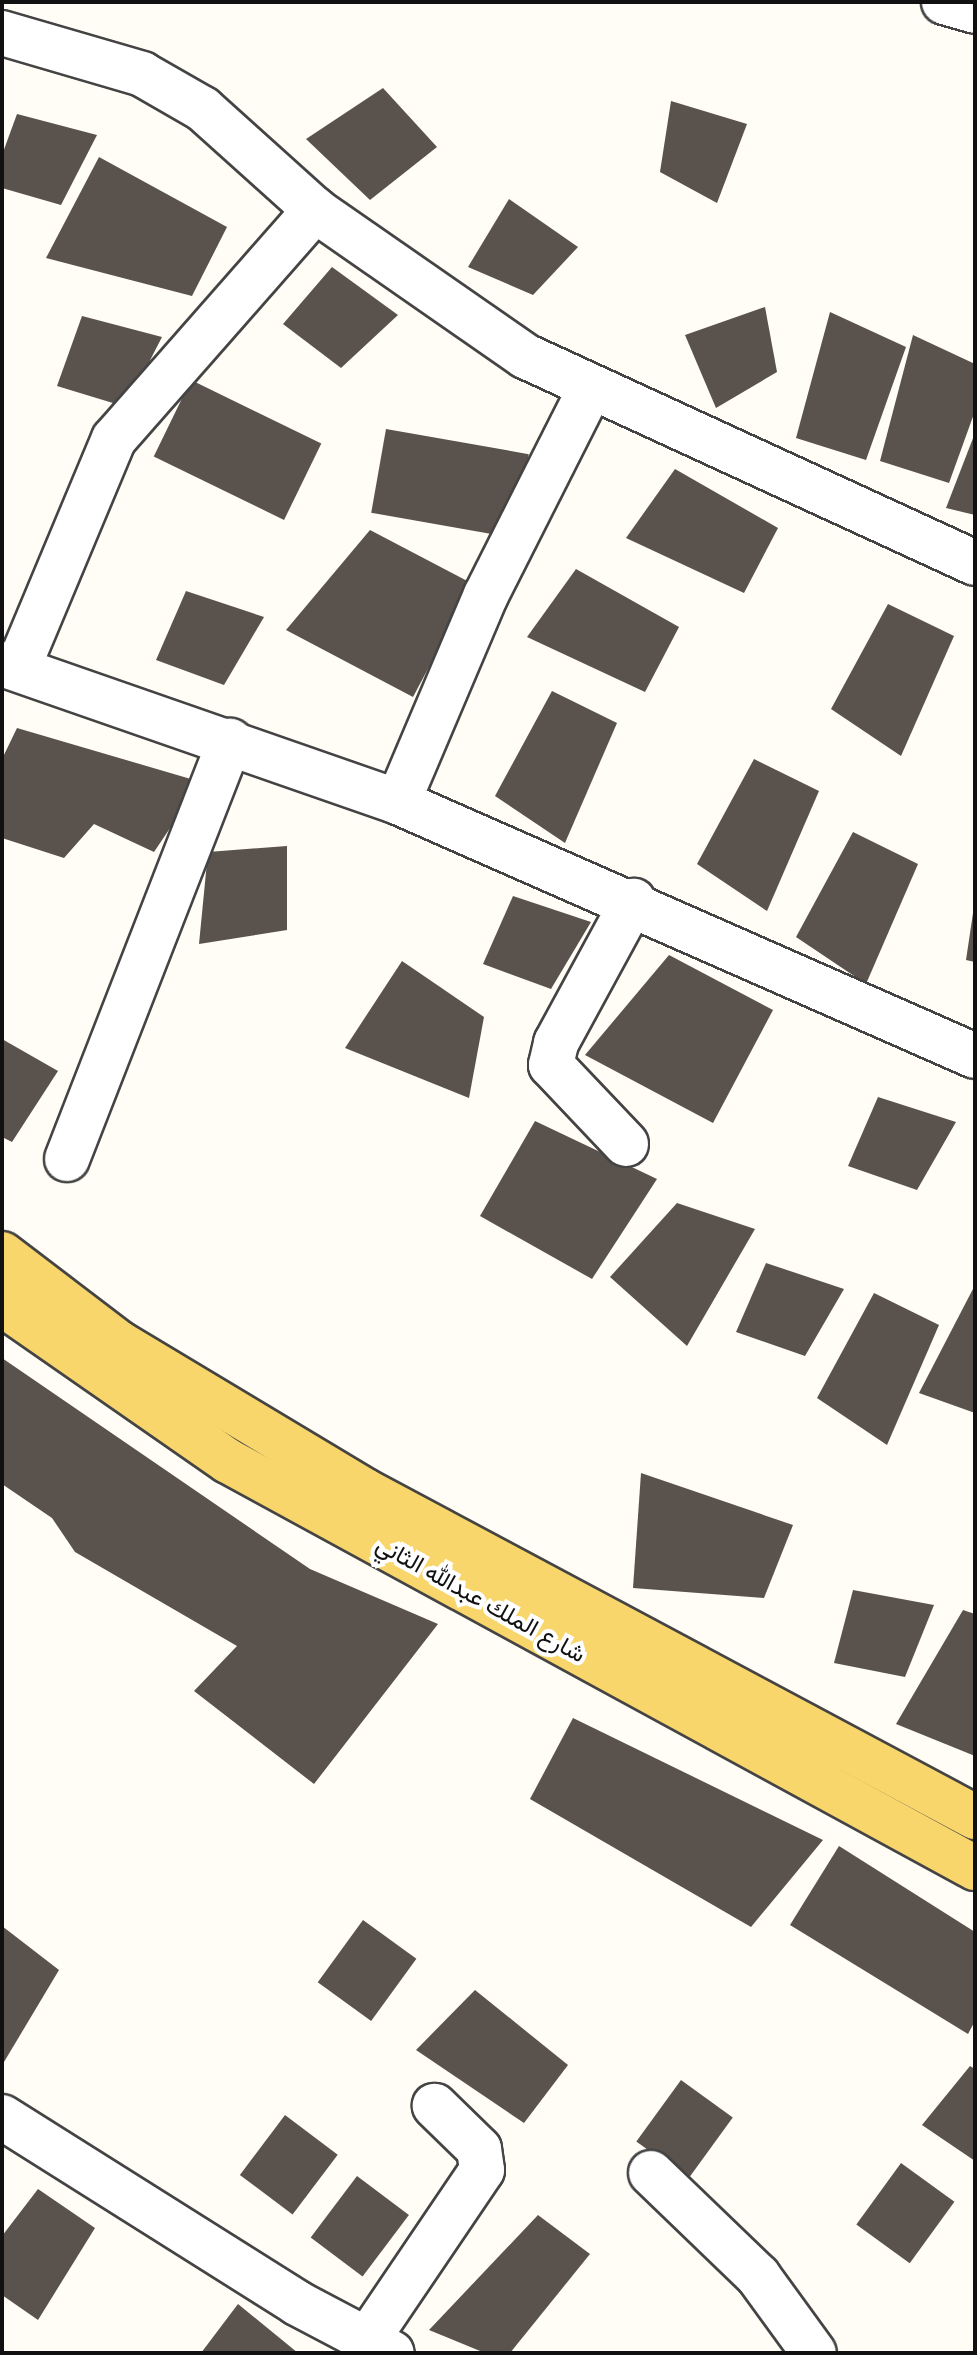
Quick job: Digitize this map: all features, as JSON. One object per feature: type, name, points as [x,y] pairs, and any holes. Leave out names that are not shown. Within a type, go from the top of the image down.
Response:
[{"type":"main road","name":"شارع الملك عبدالله الثاني","points":[[7,1258],[119,1343],[365,1491],[975,1817]]},
{"type":"main road","name":"شارع الملك عبدالله الثاني","points":[[2,1304],[228,1461],[975,1868]]},
{"type":"street","points":[[944,2],[975,11]]},
{"type":"street","points":[[2,33],[77,50],[154,81],[203,109],[315,210],[525,356],[590,389],[975,563]]},
{"type":"street","points":[[315,210],[114,439],[10,666],[398,802],[633,901],[975,1056]]},
{"type":"street","points":[[398,802],[486,595],[590,389]]},
{"type":"street","points":[[67,1159],[230,741]]},
{"type":"street","points":[[626,1144],[551,1065],[556,1043],[633,901]]},
{"type":"street","points":[[2,2117],[380,2346],[482,2170],[479,2149],[435,2106]]},
{"type":"street","points":[[651,2173],[749,2265],[814,2353]]},
{"type":"building","points":[[383,88],[437,147],[370,200],[306,139]]},
{"type":"building","points":[[671,101],[747,124],[717,203],[660,172]]},
{"type":"building","points":[[17,114],[97,135],[61,205],[2,188],[2,155]]},
{"type":"building","points":[[99,157],[227,227],[192,296],[46,258]]},
{"type":"building","points":[[509,199],[578,247],[533,295],[468,267]]},
{"type":"building","points":[[332,267],[398,315],[341,368],[283,324]]},
{"type":"building","points":[[765,307],[777,372],[716,408],[685,335]]},
{"type":"building","points":[[830,312],[906,347],[866,460],[796,438]]},
{"type":"building","points":[[82,316],[162,337],[126,407],[57,386]]},
{"type":"building","points":[[913,335],[975,364],[975,411],[949,483],[880,461]]},
{"type":"building","points":[[191,380],[321,444],[284,520],[154,456]]},
{"type":"building","points":[[386,429],[529,454],[514,538],[371,513]]},
{"type":"building","points":[[975,433],[975,515],[946,508]]},
{"type":"building","points":[[675,469],[778,528],[744,593],[626,538]]},
{"type":"building","points":[[370,530],[473,584],[413,697],[286,630]]},
{"type":"building","points":[[576,569],[679,627],[645,692],[527,637]]},
{"type":"building","points":[[186,591],[264,617],[224,685],[156,660]]},
{"type":"building","points":[[888,604],[954,636],[901,756],[831,709]]},
{"type":"building","points":[[552,691],[617,723],[565,843],[495,796]]},
{"type":"building","points":[[17,728],[201,782],[154,852],[94,824],[64,858],[2,838],[2,759]]},
{"type":"building","points":[[754,759],[819,791],[767,911],[697,864]]},
{"type":"building","points":[[853,832],[918,864],[866,984],[796,937]]},
{"type":"building","points":[[287,846],[287,930],[199,944],[208,852]]},
{"type":"building","points":[[513,896],[591,922],[551,989],[483,964]]},
{"type":"building","points":[[975,913],[975,962],[966,960]]},
{"type":"building","points":[[669,955],[773,1010],[713,1123],[585,1055]]},
{"type":"building","points":[[402,961],[484,1017],[469,1098],[345,1048]]},
{"type":"building","points":[[2,1039],[58,1071],[12,1142],[2,1137]]},
{"type":"building","points":[[878,1097],[956,1122],[917,1190],[848,1166]]},
{"type":"building","points":[[535,1121],[657,1179],[592,1279],[480,1216]]},
{"type":"building","points":[[677,1203],[755,1229],[687,1346],[610,1277]]},
{"type":"building","points":[[766,1263],[844,1289],[805,1356],[736,1332]]},
{"type":"building","points":[[975,1285],[975,1413],[919,1393]]},
{"type":"building","points":[[874,1293],[939,1325],[887,1445],[817,1398]]},
{"type":"building","points":[[2,1358],[310,1569],[438,1624],[314,1784],[194,1691],[237,1646],[75,1552],[52,1518],[2,1484]]},
{"type":"building","points":[[641,1473],[793,1525],[764,1598],[633,1588]]},
{"type":"building","points":[[853,1590],[934,1605],[905,1677],[834,1663]]},
{"type":"building","points":[[963,1610],[975,1614],[975,1756],[896,1724]]},
{"type":"building","points":[[573,1718],[823,1840],[751,1927],[530,1799]]},
{"type":"building","points":[[839,1846],[975,1932],[975,2021],[968,2034],[790,1925]]},
{"type":"building","points":[[363,1920],[416,1959],[371,2021],[318,1982]]},
{"type":"building","points":[[2,1926],[59,1970],[4,2062],[2,2060]]},
{"type":"building","points":[[475,1990],[568,2065],[524,2123],[416,2050]]},
{"type":"building","points":[[970,2066],[975,2069],[975,2161],[922,2125]]},
{"type":"building","points":[[681,2080],[733,2118],[688,2179],[636,2141]]},
{"type":"building","points":[[285,2115],[338,2155],[293,2215],[240,2175]]},
{"type":"building","points":[[901,2163],[954,2202],[910,2263],[856,2224]]},
{"type":"building","points":[[357,2176],[409,2215],[363,2277],[311,2237]]},
{"type":"building","points":[[38,2189],[95,2228],[38,2320],[2,2295],[2,2236]]},
{"type":"building","points":[[538,2215],[590,2254],[510,2353],[485,2353],[429,2330]]},
{"type":"building","points":[[238,2304],[298,2353],[201,2353]]}]
